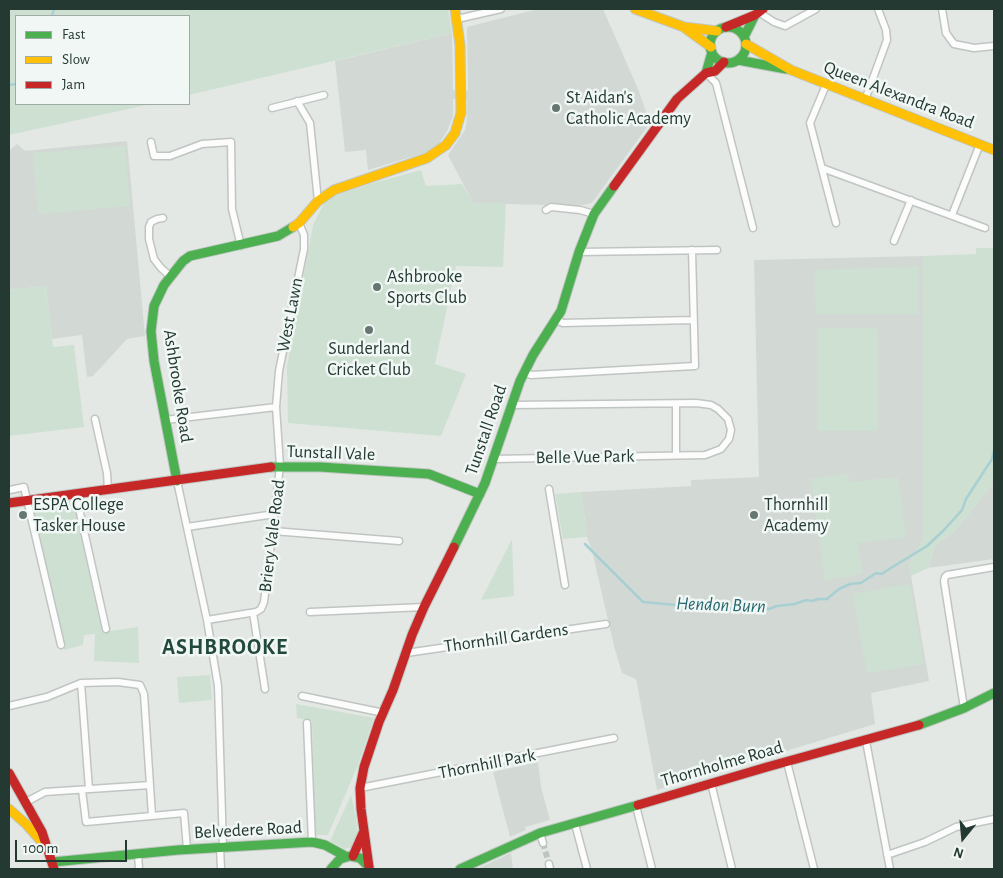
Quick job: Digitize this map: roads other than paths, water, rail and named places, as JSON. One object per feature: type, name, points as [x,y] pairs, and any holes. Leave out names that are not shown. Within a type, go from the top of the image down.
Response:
[{"type":"main road","name":"Ashbrooke Road","points":[[177,481],[154,360],[151,322],[157,299],[170,276],[183,260],[190,256],[241,246],[278,236],[300,223],[318,201],[340,187],[434,155],[451,140],[458,127],[461,113],[460,45],[455,9]]},
{"type":"main road","name":"Queen Alexandra Road","points":[[635,9],[684,27],[719,30],[733,28],[741,32],[745,40],[791,70],[994,150]]},
{"type":"main road","points":[[706,73],[711,41],[719,30],[759,12]]},
{"type":"main road","points":[[738,60],[743,55],[745,40],[759,12]]},
{"type":"main road","name":"Queen Alexandra Road","points":[[684,27],[711,50],[719,60],[724,62],[738,60],[791,70]]},
{"type":"main road","name":"Tunstall Road","points":[[370,868],[360,788],[364,767],[379,722],[424,607],[446,567],[480,494],[524,372],[556,320],[568,291],[579,252],[594,214],[677,99],[706,73],[715,71],[724,62]]},
{"type":"main road","name":"Tunstall Vale","points":[[9,503],[280,466],[429,474],[480,494]]},
{"type":"main road","name":"Thornholme Road","points":[[460,869],[540,832],[575,824],[711,783],[922,724],[964,708],[994,693]]},
{"type":"main road","points":[[9,773],[40,827],[54,866]]},
{"type":"main road","points":[[9,809],[50,851]]},
{"type":"main road","name":"Tunstall Road","points":[[350,856],[359,844],[364,828]]},
{"type":"main road","name":"Belvedere Road","points":[[54,866],[187,849],[312,842],[360,858],[370,868]]},
{"type":"main road","name":"Belvedere Road","points":[[325,845],[331,855],[332,868]]},
{"type":"main road","points":[[332,868],[340,859],[350,856]]},
{"type":"street","points":[[457,19],[501,9]]},
{"type":"street","points":[[759,12],[774,22],[786,26],[816,9]]},
{"type":"street","points":[[866,100],[887,40],[886,30],[878,9]]},
{"type":"street","points":[[942,9],[946,33],[954,44],[974,48],[994,46]]},
{"type":"street","points":[[706,73],[716,83],[753,228]]},
{"type":"street","points":[[826,85],[810,123],[836,223]]},
{"type":"street","points":[[272,108],[324,95]]},
{"type":"street","points":[[297,101],[310,124],[318,201]]},
{"type":"street","points":[[151,142],[154,156],[170,156],[202,144],[231,142],[232,209],[241,246]]},
{"type":"street","points":[[952,215],[980,144]]},
{"type":"street","points":[[822,168],[985,228]]},
{"type":"street","points":[[894,241],[911,200]]},
{"type":"street","points":[[546,210],[551,207],[580,210],[594,214]]},
{"type":"street","points":[[163,218],[154,219],[151,222],[149,239],[154,259],[170,276]]},
{"type":"street","name":"West Lawn","points":[[276,407],[279,371],[304,249],[304,235],[300,223]]},
{"type":"street","points":[[524,372],[531,375],[695,366],[692,250]]},
{"type":"street","points":[[579,252],[717,250]]},
{"type":"street","points":[[556,320],[563,323],[694,320]]},
{"type":"street","points":[[512,405],[696,403],[711,405],[728,419],[731,430],[729,439],[721,449],[705,455],[676,456],[676,404]]},
{"type":"street","points":[[165,420],[276,407]]},
{"type":"street","name":"Briery Vale Road","points":[[207,620],[253,613],[261,608],[264,602],[280,466],[276,407]]},
{"type":"street","points":[[95,419],[108,473],[108,490]]},
{"type":"street","name":"Belle Vue Park","points":[[494,459],[676,456]]},
{"type":"street","points":[[177,481],[207,620],[218,686],[221,869]]},
{"type":"street","points":[[10,490],[24,487],[61,645]]},
{"type":"street","points":[[549,489],[565,585]]},
{"type":"street","points":[[76,495],[106,629]]},
{"type":"street","points":[[187,527],[275,514]]},
{"type":"street","points":[[273,531],[399,541]]},
{"type":"street","points":[[964,708],[944,581],[947,575],[994,567]]},
{"type":"street","points":[[310,612],[424,607]]},
{"type":"street","points":[[253,613],[265,689]]},
{"type":"street","name":"Thornhill Gardens","points":[[406,653],[606,624]]},
{"type":"street","points":[[9,706],[47,697],[81,683],[118,682],[140,685],[144,694],[152,816]]},
{"type":"street","points":[[81,683],[86,822],[184,813],[187,849]]},
{"type":"street","points":[[302,696],[384,713]]},
{"type":"street","points":[[307,723],[312,842]]},
{"type":"street","name":"Thornhill Park","points":[[360,788],[614,738]]},
{"type":"street","points":[[866,741],[890,869]]},
{"type":"street","points":[[787,762],[814,869]]},
{"type":"street","points":[[711,783],[732,869]]},
{"type":"street","points":[[26,802],[45,792],[150,785]]},
{"type":"street","points":[[636,806],[652,869]]},
{"type":"street","points":[[887,855],[925,842],[956,827],[994,819]]},
{"type":"street","points":[[575,824],[587,869]]},
{"type":"street","points":[[540,832],[543,843]]},
{"type":"street","points":[[138,854],[139,869]]},
{"type":"waterway","name":"Hendon Burn","points":[[52,15],[54,9]]},
{"type":"waterway","name":"Hendon Burn","points":[[9,85],[15,84]]},
{"type":"waterway","name":"Hendon Burn","points":[[585,544],[643,602],[709,608],[769,609],[806,600],[827,599],[839,589],[850,584],[861,583],[876,573],[882,574],[927,546],[962,510],[966,499],[992,459],[994,450]]},
{"type":"tunnel","points":[[543,843],[549,864]]},
{"type":"place","name":"St Aidan's Catholic Academy","points":[[556,108]]},
{"type":"place","name":"Ashbrooke Sports Club","points":[[377,287]]},
{"type":"place","name":"Sunderland Cricket Club","points":[[369,330]]},
{"type":"place","name":"ESPA College Tasker House","points":[[23,515]]},
{"type":"place","name":"Thornhill Academy","points":[[754,515]]},
{"type":"district","name":"ASHBROOKE","points":[[225,647]]}]
